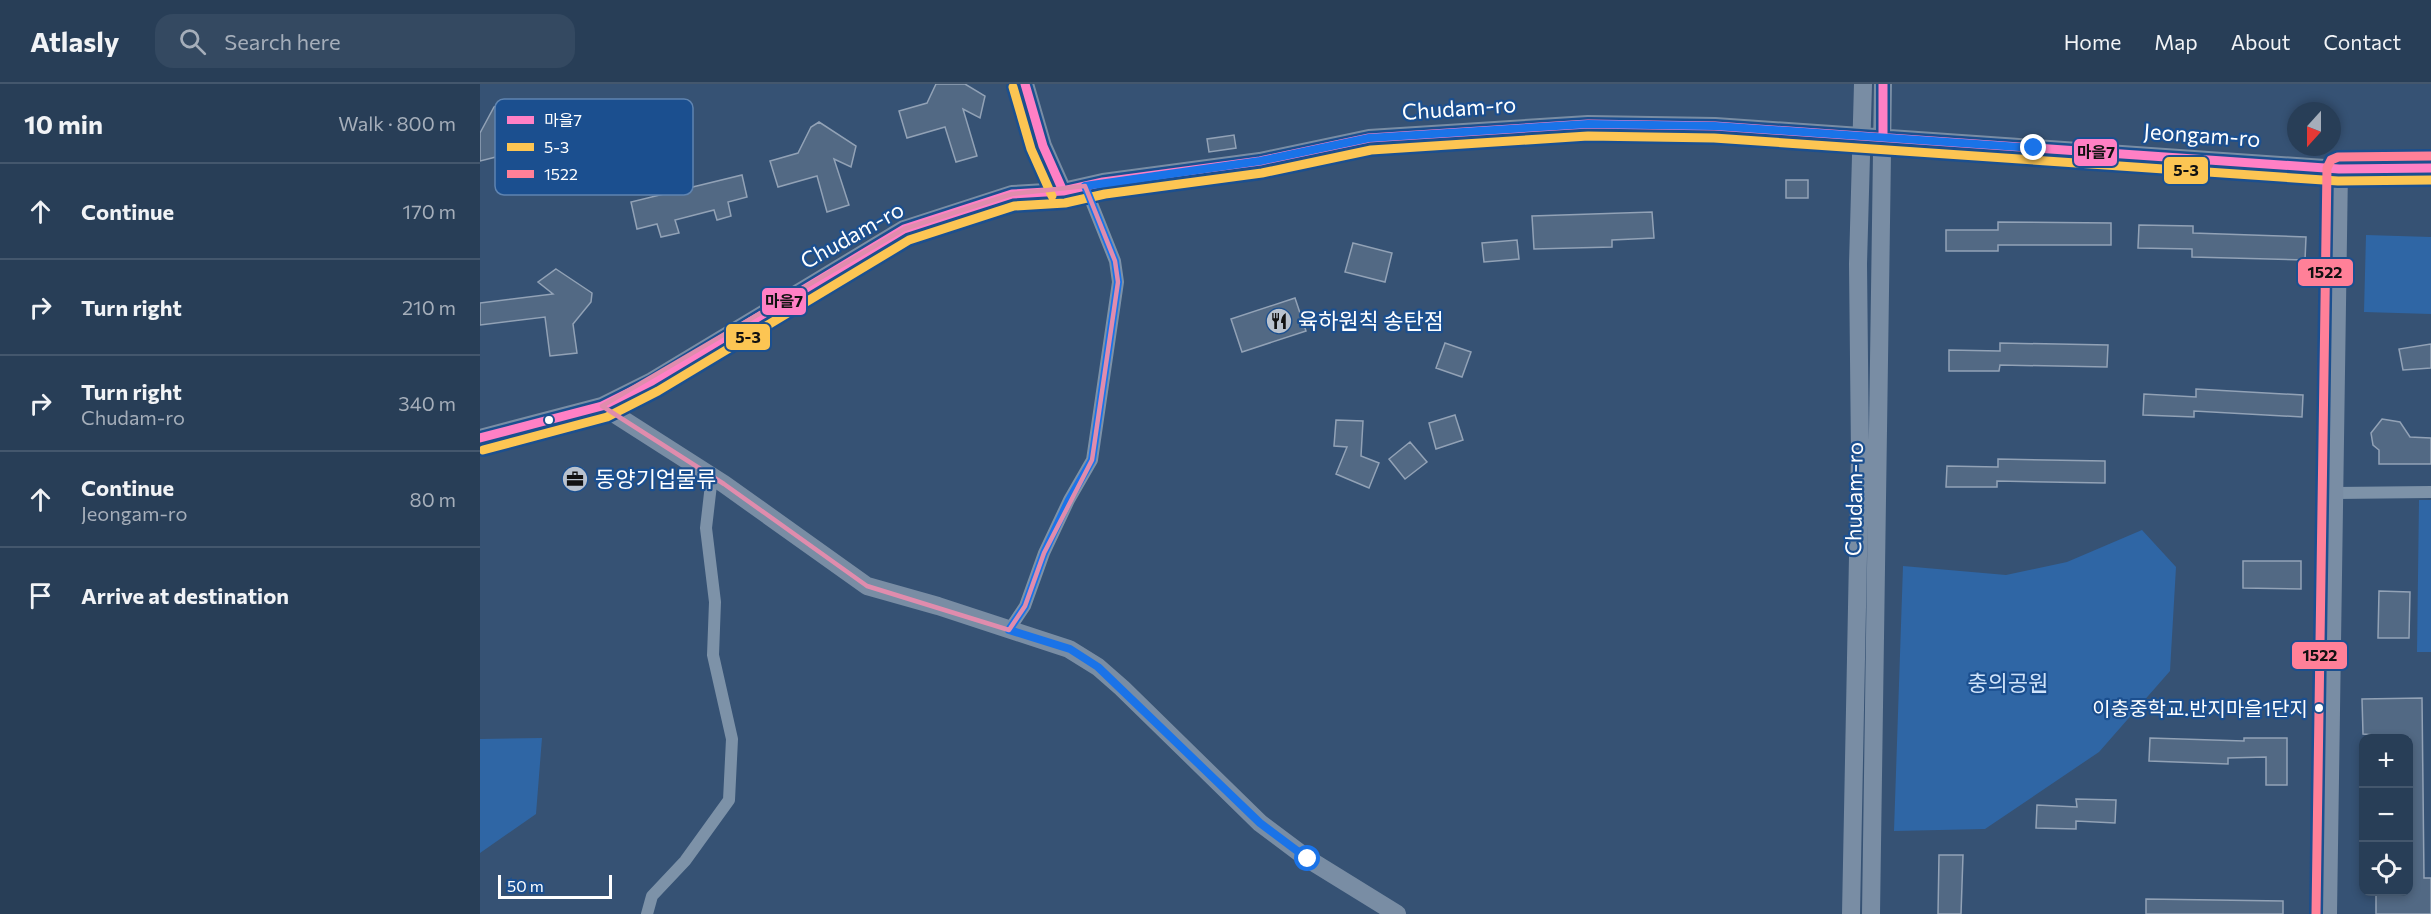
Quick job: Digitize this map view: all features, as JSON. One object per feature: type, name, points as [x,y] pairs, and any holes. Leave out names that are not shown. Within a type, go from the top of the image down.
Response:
[{"type":"street","points":[[1025,84],[1043,146],[1063,190]]},
{"type":"street","name":"Chudam-ro","points":[[1851,914],[1860,513],[1858,264],[1863,84]]},
{"type":"street","name":"Chudam-ro","points":[[1871,914],[1883,84]]},
{"type":"street","name":"Chudam-ro","points":[[480,438],[602,406],[652,381],[904,229],[1011,194],[1063,190],[1260,161],[1369,138],[1588,124],[1715,126],[1862,135]]},
{"type":"street","name":"Jeongam-ro","points":[[1862,135],[2339,169],[2431,168]]},
{"type":"street","points":[[2328,914],[2339,169]]},
{"type":"street","points":[[1009,630],[1025,606],[1044,553],[1069,500],[1092,460],[1118,282],[1115,261],[1085,186]]},
{"type":"street","points":[[602,406],[712,476],[867,586],[1070,649],[1098,667],[1260,823],[1308,859],[1397,914]]},
{"type":"street","points":[[647,914],[652,896],[685,861],[729,800],[732,739],[713,655],[715,602],[706,528],[712,476]]},
{"type":"street","points":[[2336,493],[2431,492]]},
{"type":"highlighted area","points":[[1085,186],[1115,261],[1118,282],[1092,460],[1044,553],[1025,606],[1009,630],[867,586],[724,484],[602,406],[904,229],[1012,194]]},
{"type":"green space","points":[[2366,235],[2431,237],[2431,314],[2364,312]]},
{"type":"green space","points":[[2419,500],[2431,500],[2431,652],[2417,652]]},
{"type":"green space","name":"충의공원","points":[[2142,530],[2176,567],[2170,671],[2099,752],[1985,829],[1894,831],[1903,566],[2006,575],[2067,562]]},
{"type":"green space","points":[[542,738],[536,814],[480,853],[480,739]]},
{"type":"building","points":[[936,84],[965,84],[985,96],[980,118],[963,109],[977,156],[956,162],[945,127],[907,138],[899,111],[927,103]]},
{"type":"building","points":[[494,107],[495,157],[480,161],[480,133]]},
{"type":"building","points":[[819,122],[856,146],[851,167],[834,159],[849,205],[827,212],[817,176],[778,187],[770,161],[798,153],[811,127]]},
{"type":"building","points":[[1234,135],[1236,148],[1209,152],[1207,139]]},
{"type":"building","points":[[742,175],[747,197],[728,202],[731,216],[717,220],[714,210],[675,220],[679,233],[661,237],[657,224],[637,229],[631,202],[660,195],[693,195],[693,187]]},
{"type":"building","points":[[1786,180],[1808,180],[1808,198],[1786,198]]},
{"type":"building","points":[[1652,212],[1654,238],[1612,240],[1612,247],[1534,249],[1532,216]]},
{"type":"building","points":[[1998,222],[2111,223],[2111,245],[1998,245],[1998,251],[1946,251],[1946,230],[1998,230]]},
{"type":"building","points":[[2139,225],[2193,226],[2193,233],[2306,237],[2305,260],[2192,257],[2192,249],[2138,248]]},
{"type":"building","points":[[1517,240],[1519,259],[1484,262],[1482,243]]},
{"type":"building","points":[[1353,243],[1392,253],[1385,282],[1345,272]]},
{"type":"building","points":[[556,269],[592,293],[591,302],[573,324],[577,353],[550,356],[545,317],[480,325],[480,303],[553,294],[538,282]]},
{"type":"building","points":[[1295,298],[1306,331],[1242,352],[1231,319]]},
{"type":"building","points":[[1445,343],[1471,352],[1462,377],[1436,368]]},
{"type":"building","points":[[2000,343],[2108,345],[2107,367],[2000,365],[1999,371],[1949,371],[1949,350],[2000,351]]},
{"type":"building","points":[[2431,344],[2431,368],[2403,370],[2399,349]]},
{"type":"building","points":[[2196,389],[2303,395],[2302,417],[2194,411],[2194,417],[2143,415],[2144,394],[2196,397]]},
{"type":"building","points":[[1455,415],[1463,440],[1436,449],[1429,423]]},
{"type":"building","points":[[2382,419],[2400,422],[2410,437],[2431,438],[2431,464],[2379,464],[2379,450],[2373,445],[2371,433]]},
{"type":"building","points":[[1336,420],[1363,421],[1361,456],[1379,463],[1369,488],[1336,474],[1347,447],[1334,446]]},
{"type":"building","points":[[1410,442],[1427,462],[1405,479],[1389,459]]},
{"type":"building","points":[[1998,459],[2105,461],[2105,483],[1997,481],[1997,487],[1946,487],[1947,466],[1998,467]]},
{"type":"building","points":[[2243,561],[2301,561],[2301,589],[2243,588]]},
{"type":"building","points":[[2379,591],[2410,592],[2409,638],[2378,638]]},
{"type":"building","points":[[2422,698],[2424,878],[2431,878],[2431,914],[2376,914],[2376,896],[2413,896],[2413,734],[2363,734],[2362,699]]},
{"type":"building","points":[[2150,738],[2244,741],[2244,738],[2287,738],[2287,785],[2266,785],[2266,757],[2228,758],[2228,764],[2149,761]]},
{"type":"building","points":[[2076,799],[2116,800],[2115,823],[2076,821],[2076,829],[2036,828],[2037,805],[2077,807]]},
{"type":"building","points":[[1939,855],[1963,855],[1961,914],[1938,914]]},
{"type":"building","points":[[2146,899],[2283,901],[2283,914],[2146,914]]},
{"type":"transit line","name":"마을7","points":[[1025,84],[1043,146],[1063,191]]},
{"type":"transit line","name":"마을7","points":[[1883,84],[1883,137]]},
{"type":"transit line","name":"5-3","points":[[1013,87],[1031,149],[1052,196]]},
{"type":"transit line","name":"마을7","points":[[480,438],[602,406],[652,381],[904,229],[1012,194],[1063,191],[1103,182],[1260,161],[1369,138],[1588,124],[1715,126],[2339,169],[2431,168]]},
{"type":"transit line","name":"5-3","points":[[483,450],[607,417],[658,391],[909,240],[1014,206],[1065,203],[1105,194],[1262,173],[1371,150],[1588,136],[1714,138],[2338,181],[2431,180]]},
{"type":"transit line","name":"1522","points":[[2316,914],[2327,168],[2331,160],[2338,157],[2431,156]]},
{"type":"place","name":"육하원칙 송탄점","points":[[1279,321]]},
{"type":"place","name":"동양기업물류","points":[[575,479]]},
{"type":"place","name":"이충중학교.반지마을1단지","points":[[2319,708]]},
{"type":"route","points":[[1308,859],[1260,823],[1098,667],[1070,649],[1009,630],[1025,606],[1044,553],[1069,500],[1092,460],[1118,282],[1115,261],[1085,186],[1260,161],[1369,138],[1588,124],[1715,126],[2034,148]]}]
